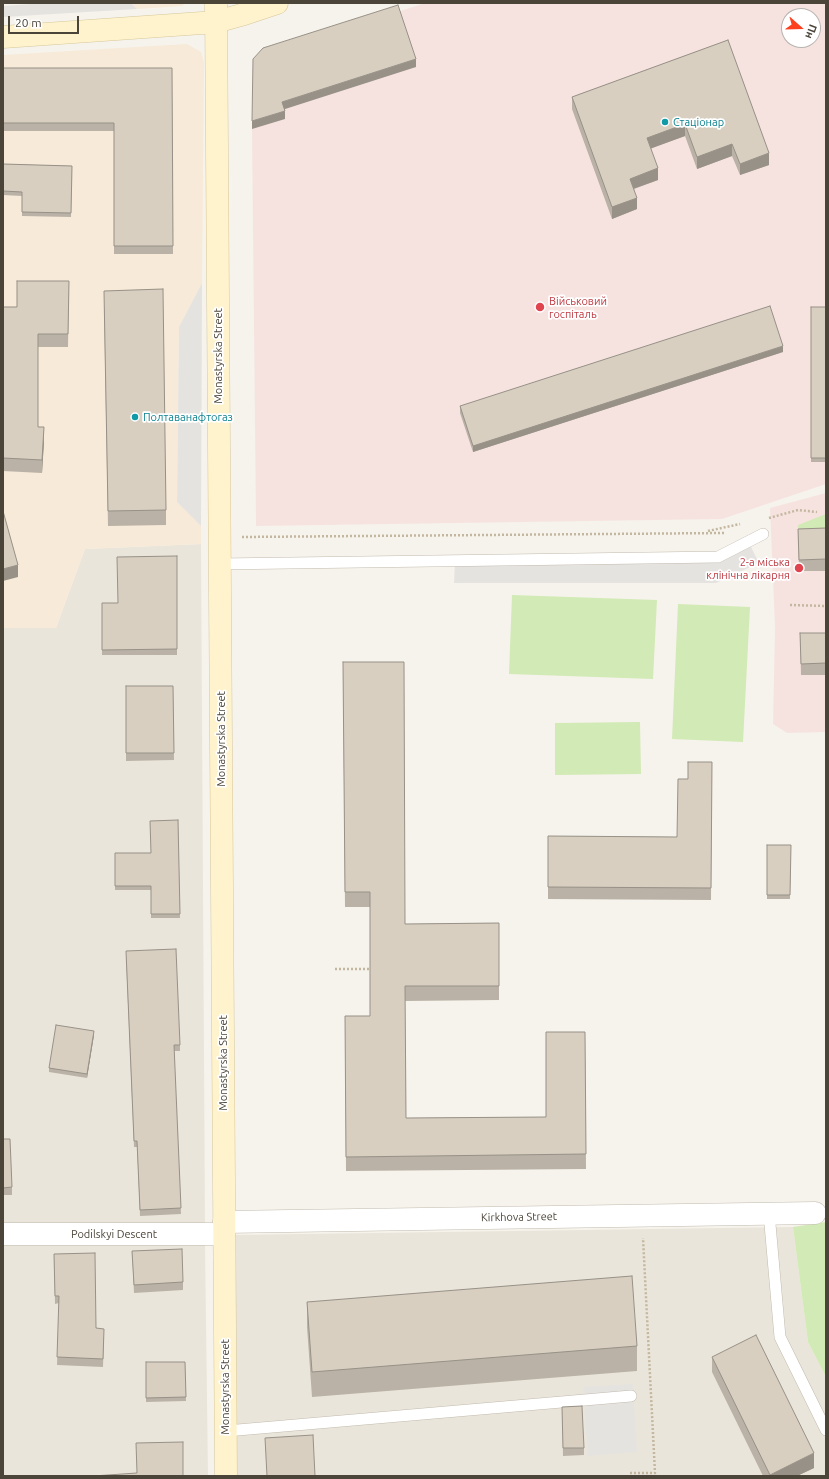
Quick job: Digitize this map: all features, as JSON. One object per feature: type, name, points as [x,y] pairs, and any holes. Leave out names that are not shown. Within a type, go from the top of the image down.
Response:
[{"type":"street","points":[[3,38],[216,13],[241,16],[277,3]]},
{"type":"street","name":"Monastyrska Street","points":[[216,13],[226,1476]]},
{"type":"street","name":"Kirkhova Street","points":[[224,1228],[642,1216],[815,1213]]},
{"type":"street","name":"Podilskyi Descent","points":[[3,1234],[224,1228]]},
{"type":"lane","points":[[219,564],[718,557],[763,534]]},
{"type":"lane","points":[[769,1214],[780,1337],[826,1430]]},
{"type":"lane","points":[[226,1431],[631,1396]]},
{"type":"path","points":[[219,537],[726,533]]},
{"type":"path","points":[[790,605],[826,606]]},
{"type":"path","points":[[334,969],[370,969]]},
{"type":"path","points":[[630,1473],[655,1473],[642,1216]]},
{"type":"shaded area","points":[[44,3],[131,3],[137,9],[3,17],[3,6]]},
{"type":"shaded area","points":[[131,3],[186,3],[182,6],[137,9]]},
{"type":"shaded area","name":"Військовий госпіталь","points":[[425,3],[826,3],[826,484],[722,519],[256,526],[252,129],[253,67],[263,56]]},
{"type":"shaded area","points":[[187,44],[201,52],[204,63],[202,283],[179,327],[177,502],[201,526],[201,544],[85,549],[56,628],[3,628],[3,55]]},
{"type":"shaded area","points":[[202,283],[201,526],[177,502],[179,327]]},
{"type":"shaded area","name":"2-а міська клінічна лікарня","points":[[826,493],[826,732],[787,733],[773,724],[775,627],[770,508]]},
{"type":"shaded area","points":[[748,541],[759,563],[716,583],[454,583],[455,560],[718,557]]},
{"type":"shaded area","points":[[201,544],[205,1227],[3,1226],[3,628],[56,628],[85,549]]},
{"type":"shaded area","points":[[793,1227],[808,1342],[826,1377],[826,1476],[236,1476],[233,1235]]},
{"type":"shaded area","points":[[205,1243],[208,1476],[3,1476],[3,1244]]},
{"type":"shaded area","points":[[633,1384],[637,1452],[588,1456],[583,1387]]},
{"type":"green space","points":[[826,514],[826,535],[799,536],[798,525]]},
{"type":"green space","points":[[512,595],[657,600],[653,679],[509,674]]},
{"type":"green space","points":[[678,604],[750,607],[743,742],[672,739]]},
{"type":"green space","points":[[640,722],[641,774],[555,775],[555,723]]},
{"type":"green space","points":[[826,1222],[826,1377],[808,1342],[793,1227]]},
{"type":"building","points":[[398,5],[416,59],[282,102],[285,111],[252,121],[253,59],[263,48]]},
{"type":"building","name":"Стаціонар","points":[[728,40],[769,153],[740,164],[732,144],[697,157],[685,124],[647,138],[658,168],[630,179],[637,198],[612,207],[572,97]]},
{"type":"building","points":[[3,68],[172,68],[173,246],[114,246],[114,123],[3,123]]},
{"type":"building","points":[[3,164],[72,166],[71,213],[22,212],[22,192],[3,191]]},
{"type":"building","points":[[17,281],[69,281],[68,334],[38,334],[38,427],[44,427],[42,460],[3,458],[3,307],[17,307]]},
{"type":"building","name":"Полтаванафтогаз","points":[[163,289],[166,510],[108,511],[104,291]]},
{"type":"building","points":[[770,306],[783,346],[473,446],[460,406]]},
{"type":"building","points":[[811,307],[826,307],[826,458],[811,458]]},
{"type":"building","points":[[3,511],[18,565],[3,569]]},
{"type":"building","points":[[826,528],[826,559],[799,560],[798,529]]},
{"type":"building","points":[[177,556],[177,649],[102,650],[102,603],[118,603],[117,557]]},
{"type":"building","points":[[800,633],[826,633],[826,663],[801,664]]},
{"type":"building","points":[[343,662],[404,662],[405,924],[499,923],[499,986],[405,986],[406,1118],[546,1117],[546,1032],[585,1032],[586,1154],[346,1157],[345,1016],[370,1016],[370,892],[345,892]]},
{"type":"building","points":[[126,686],[173,686],[174,753],[126,753]]},
{"type":"building","points":[[688,762],[712,762],[711,888],[548,887],[548,836],[677,837],[678,779],[688,779]]},
{"type":"building","points":[[178,820],[180,914],[151,914],[151,886],[115,886],[115,853],[151,853],[150,821]]},
{"type":"building","points":[[767,845],[791,845],[790,895],[767,895]]},
{"type":"building","points":[[176,949],[180,1045],[174,1045],[181,1208],[140,1210],[137,1141],[134,1141],[126,951]]},
{"type":"building","points":[[56,1025],[94,1031],[87,1074],[49,1068]]},
{"type":"building","points":[[3,1139],[10,1139],[12,1187],[3,1188]]},
{"type":"building","points":[[182,1249],[183,1282],[134,1285],[132,1251]]},
{"type":"building","points":[[95,1253],[96,1328],[104,1329],[103,1359],[57,1357],[59,1296],[55,1296],[54,1254]]},
{"type":"building","points":[[632,1276],[637,1346],[312,1372],[307,1302]]},
{"type":"building","points":[[756,1335],[814,1453],[770,1475],[712,1357]]},
{"type":"building","points":[[146,1362],[185,1362],[186,1397],[146,1398]]},
{"type":"building","points":[[582,1406],[584,1448],[563,1448],[562,1407]]},
{"type":"building","points":[[313,1435],[315,1476],[267,1476],[265,1438]]},
{"type":"building","points":[[183,1442],[183,1476],[93,1476],[137,1473],[136,1443]]},
{"type":"place","name":"Стаціонар","points":[[665,122]]},
{"type":"place","name":"Військовий госпіталь","points":[[540,307]]},
{"type":"place","name":"Полтаванафтогаз","points":[[135,417]]},
{"type":"place","name":"2-а міська клінічна лікарня","points":[[799,568]]}]
